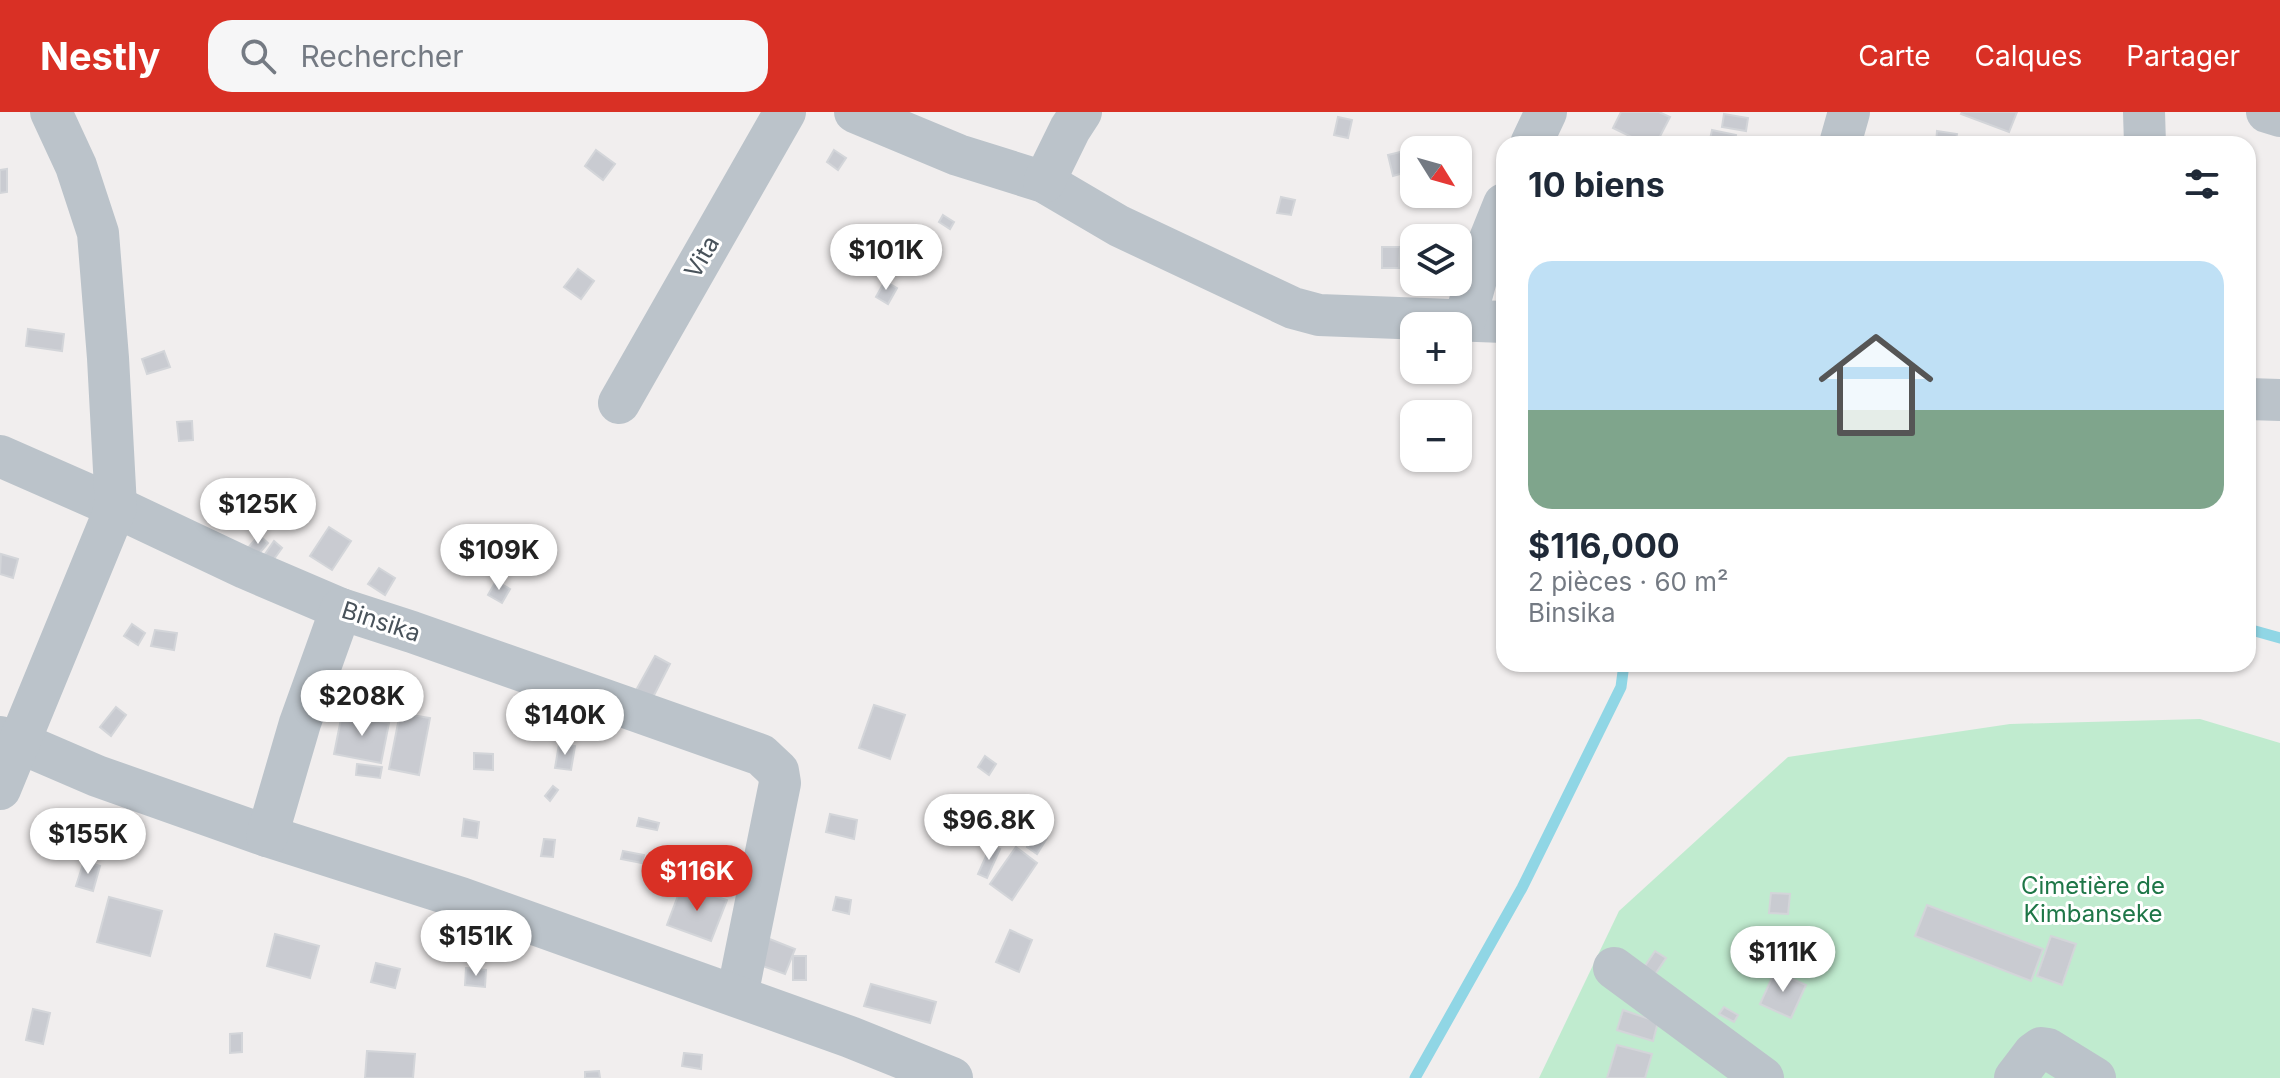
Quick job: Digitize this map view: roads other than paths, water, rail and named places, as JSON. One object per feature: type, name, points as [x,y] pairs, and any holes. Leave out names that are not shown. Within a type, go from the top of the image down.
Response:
[{"type":"street","points":[[0,789],[9,739],[116,507],[98,233],[76,166],[51,112]]},
{"type":"street","name":"Vita","points":[[619,403],[785,112]]},
{"type":"street","points":[[855,112],[958,155],[1044,182],[1119,226],[1293,308],[1319,315],[1485,321],[1481,261],[1496,224]]},
{"type":"street","points":[[1044,182],[1081,112]]},
{"type":"street","points":[[1535,136],[1546,112]]},
{"type":"street","points":[[1842,136],[1849,112]]},
{"type":"street","points":[[2144,112],[2145,136]]},
{"type":"street","points":[[2267,112],[2280,116]]},
{"type":"street","points":[[2256,399],[2280,400]]},
{"type":"street","name":"Binsika","points":[[0,456],[341,609],[761,755],[771,762],[778,771],[780,783],[737,996]]},
{"type":"street","points":[[267,836],[300,723],[341,609]]},
{"type":"street","points":[[9,739],[97,776],[267,836],[461,898],[850,1037],[952,1078]]},
{"type":"street","points":[[1614,968],[1763,1078]]},
{"type":"street","points":[[2015,1078],[2041,1048],[2048,1049],[2095,1078]]},
{"type":"waterway","points":[[2256,631],[2280,638]]},
{"type":"waterway","points":[[1415,1078],[1522,888],[1621,687],[1623,672]]},
{"type":"park label","name":"Cimetière de Kimbanseke","points":[[2093,900]]}]
